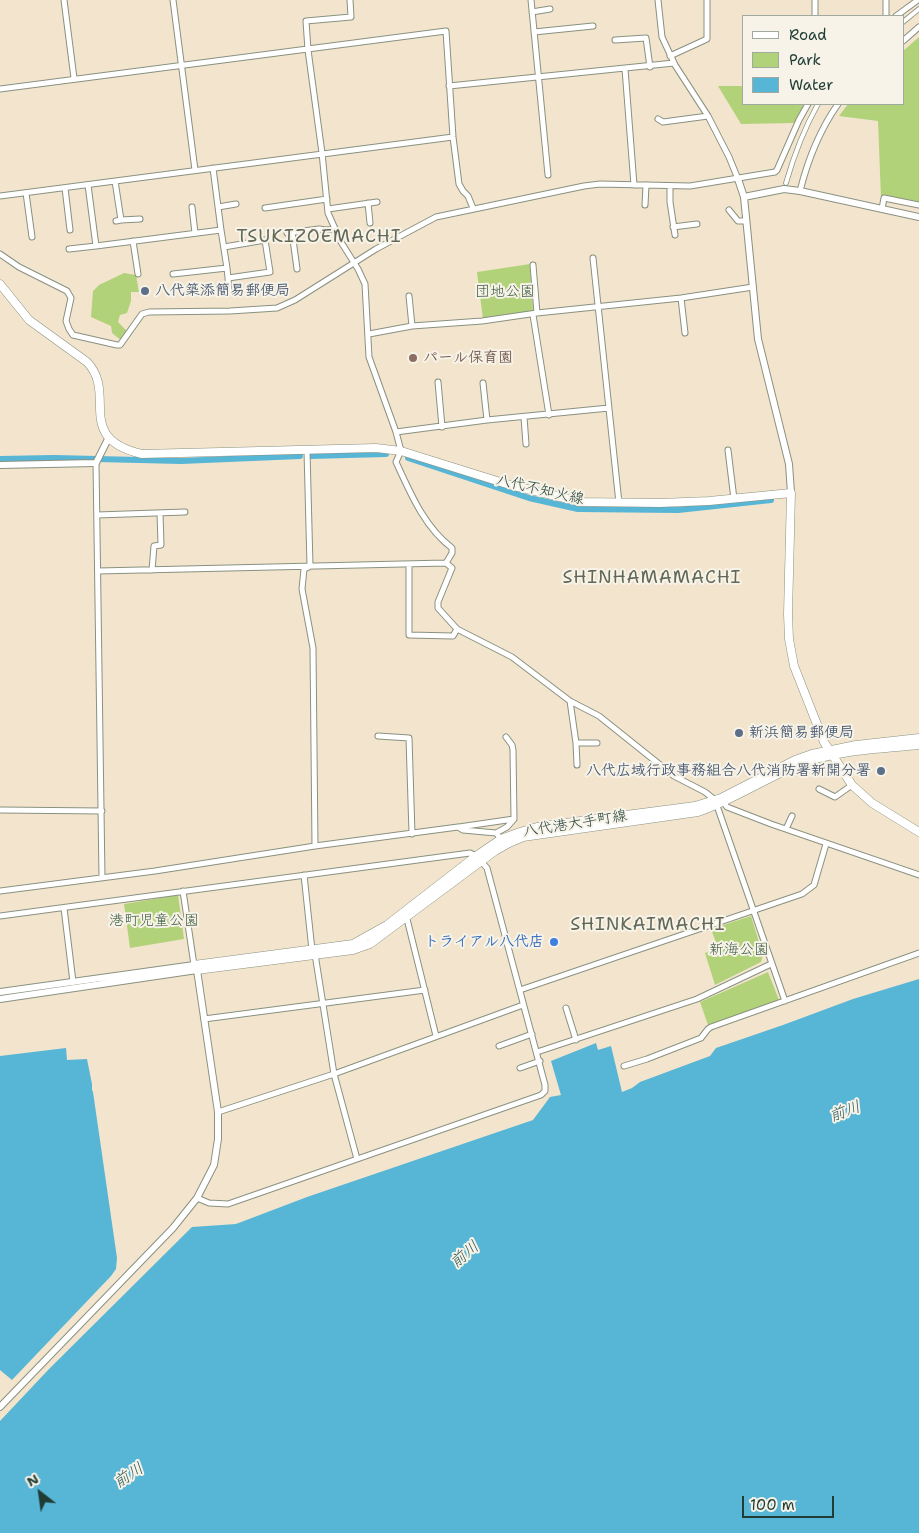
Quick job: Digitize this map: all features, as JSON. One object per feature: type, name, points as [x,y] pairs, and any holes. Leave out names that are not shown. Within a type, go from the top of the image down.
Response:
[{"type":"main road","points":[[0,284],[29,320],[87,362],[92,368],[97,376],[99,386],[100,418],[109,437]]},
{"type":"main road","name":"八代不知火線","points":[[109,437],[120,446],[142,454],[376,448],[401,451],[510,485],[581,502],[620,504],[734,499],[791,493]]},
{"type":"main road","points":[[791,493],[788,614],[791,656],[831,753],[852,785],[872,803],[919,832]]},
{"type":"main road","name":"八代港大手町線","points":[[831,753],[856,745],[919,738]]},
{"type":"main road","name":"八代港大手町線","points":[[196,968],[314,952],[353,950],[370,944],[479,858],[523,837],[698,812],[795,760],[831,753],[919,745]]},
{"type":"main road","name":"八代港大手町線","points":[[479,858],[498,836],[537,827],[719,802]]},
{"type":"street","points":[[64,0],[74,78]]},
{"type":"street","points":[[173,0],[195,170]]},
{"type":"street","points":[[350,0],[351,17],[306,21],[328,209],[341,242],[365,284],[369,357],[401,451],[396,462],[422,515],[443,542],[452,548],[452,553],[446,562]]},
{"type":"street","points":[[530,0],[548,175]]},
{"type":"street","points":[[658,0],[662,37],[670,56],[708,116],[729,157],[744,197],[758,339],[789,464],[791,493]]},
{"type":"street","points":[[670,56],[707,39],[708,0]]},
{"type":"street","points":[[815,0],[815,15]]},
{"type":"street","points":[[886,0],[886,15]]},
{"type":"street","points":[[897,15],[918,0]]},
{"type":"street","points":[[532,12],[550,9]]},
{"type":"street","points":[[904,21],[919,9]]},
{"type":"street","points":[[534,32],[593,26]]},
{"type":"street","points":[[904,39],[919,27]]},
{"type":"street","points":[[0,89],[446,31],[458,184],[468,196],[473,208]]},
{"type":"street","points":[[615,40],[646,38],[650,67]]},
{"type":"street","points":[[630,61],[632,68]]},
{"type":"street","points":[[449,86],[650,67],[674,63]]},
{"type":"street","points":[[626,69],[634,185]]},
{"type":"street","points":[[0,254],[67,291],[71,298],[66,321],[73,335],[117,345],[120,344],[142,314],[148,312],[230,311],[277,308],[295,300],[376,249],[436,217],[584,186],[600,184],[690,186],[738,179],[777,170],[807,105]]},
{"type":"street","points":[[786,183],[796,149],[818,105]]},
{"type":"street","points":[[800,190],[814,144],[826,120],[837,105]]},
{"type":"street","points":[[658,119],[663,122],[708,116]]},
{"type":"street","points":[[0,196],[453,136]]},
{"type":"street","points":[[213,168],[229,290]]},
{"type":"street","points":[[115,181],[119,220],[140,219]]},
{"type":"street","points":[[88,184],[96,246]]},
{"type":"street","points":[[645,206],[646,185]]},
{"type":"street","points":[[670,186],[674,235]]},
{"type":"street","points":[[65,188],[70,230]]},
{"type":"street","points":[[744,197],[784,189],[800,190],[919,217]]},
{"type":"street","points":[[26,193],[32,237]]},
{"type":"street","points":[[882,209],[884,198],[919,205]]},
{"type":"street","points":[[265,208],[327,199]]},
{"type":"street","points":[[328,209],[377,202]]},
{"type":"street","points":[[368,203],[370,223]]},
{"type":"street","points":[[218,207],[236,204]]},
{"type":"street","points":[[192,207],[195,233]]},
{"type":"street","points":[[729,210],[738,220],[746,221]]},
{"type":"street","points":[[673,227],[696,224]]},
{"type":"street","points":[[297,269],[289,232],[319,228],[326,230],[336,229]]},
{"type":"street","points":[[69,250],[221,230]]},
{"type":"street","points":[[224,246],[265,240],[270,272],[228,278]]},
{"type":"street","points":[[133,241],[138,274]]},
{"type":"street","points":[[593,258],[620,504]]},
{"type":"street","points":[[533,265],[535,314],[548,415]]},
{"type":"street","points":[[174,274],[226,268]]},
{"type":"street","points":[[369,334],[412,326],[482,321],[681,298],[753,287]]},
{"type":"street","points":[[409,296],[412,326]]},
{"type":"street","points":[[681,298],[685,333]]},
{"type":"street","points":[[438,382],[442,427]]},
{"type":"street","points":[[483,383],[487,420]]},
{"type":"street","points":[[396,432],[487,420],[609,408]]},
{"type":"street","points":[[524,417],[526,444]]},
{"type":"street","points":[[102,878],[96,462],[109,437]]},
{"type":"street","points":[[728,450],[734,499]]},
{"type":"street","points":[[307,451],[310,566]]},
{"type":"street","points":[[0,465],[96,462]]},
{"type":"street","points":[[97,515],[185,512]]},
{"type":"street","points":[[152,570],[154,546],[161,545],[160,513]]},
{"type":"street","points":[[98,571],[446,562],[452,568],[438,602],[438,608],[448,621],[457,629],[512,657],[570,701],[599,716],[674,776],[705,792],[727,807],[826,844],[919,875]]},
{"type":"street","points":[[409,564],[409,635],[453,636],[457,629]]},
{"type":"street","points":[[310,566],[304,569],[302,589],[313,648],[315,846]]},
{"type":"street","points":[[570,701],[577,765]]},
{"type":"street","points":[[378,736],[409,738],[412,834]]},
{"type":"street","points":[[458,827],[463,830],[498,836],[514,819],[513,750],[506,737]]},
{"type":"street","points":[[576,743],[597,743]]},
{"type":"street","points":[[819,789],[835,797],[852,785]]},
{"type":"street","points":[[719,802],[784,1001]]},
{"type":"street","points":[[0,810],[102,811]]},
{"type":"street","points":[[786,829],[792,816]]},
{"type":"street","points":[[0,891],[514,819]]},
{"type":"street","points":[[520,990],[809,890],[814,884],[826,844]]},
{"type":"street","points":[[0,916],[470,853],[479,858],[487,868],[523,1005],[538,1052],[546,1086],[545,1091],[541,1095],[228,1204],[209,1203],[198,1198]]},
{"type":"street","points":[[304,875],[314,952],[334,1074],[357,1160]]},
{"type":"street","points":[[0,1406],[173,1228],[198,1198],[214,1165],[218,1139],[218,1112],[183,891]]},
{"type":"street","points":[[64,908],[73,982]]},
{"type":"street","points":[[406,914],[436,1036]]},
{"type":"street","points":[[624,1066],[701,1038],[712,1027],[919,953]]},
{"type":"street","points":[[538,1052],[697,999],[771,964]]},
{"type":"street","points":[[0,992],[196,968]]},
{"type":"street","points":[[0,999],[196,968]]},
{"type":"street","points":[[204,1019],[425,990]]},
{"type":"street","points":[[218,1112],[334,1074],[523,1005]]},
{"type":"street","points":[[566,1008],[576,1040]]},
{"type":"street","points":[[499,1046],[532,1034]]},
{"type":"street","points":[[520,1068],[540,1061]]},
{"type":"green space","points":[[919,37],[919,204],[881,198],[878,121],[839,116],[847,105],[904,105],[904,50]]},
{"type":"green space","points":[[718,86],[742,86],[742,105],[804,105],[794,123],[741,124]]},
{"type":"green space","name":"団地公園","points":[[530,264],[533,311],[483,319],[477,272]]},
{"type":"green space","points":[[124,273],[136,275],[139,292],[131,292],[131,301],[127,313],[120,315],[118,322],[127,331],[122,341],[112,333],[111,326],[91,317],[93,291],[99,285]]},
{"type":"green space","name":"港町児童公園","points":[[178,895],[184,939],[130,948],[124,904]]},
{"type":"green space","name":"新海公園","points":[[751,916],[763,955],[761,962],[715,985],[705,953],[718,948],[711,929]]},
{"type":"green space","points":[[768,972],[779,1000],[708,1025],[700,1002]]},
{"type":"water","name":"前川","points":[[919,979],[919,1533],[0,1533],[0,1421],[49,1369],[192,1227],[236,1224],[307,1197],[533,1120],[550,1097],[561,1095],[551,1061],[596,1043],[598,1050],[611,1046],[622,1092],[640,1082],[710,1056],[716,1048],[853,999]]},
{"type":"water","points":[[66,1048],[67,1060],[87,1059],[117,1258],[116,1269],[12,1380],[0,1370],[0,1056]]},
{"type":"waterway","points":[[310,456],[386,454]]},
{"type":"waterway","points":[[0,459],[54,458],[181,461],[300,456]]},
{"type":"waterway","points":[[408,458],[529,498],[578,509],[678,510],[771,500]]},
{"type":"place","name":"八代築添簡易郵便局","points":[[145,291]]},
{"type":"place","name":"パール保育園","points":[[413,358]]},
{"type":"place","name":"新浜簡易郵便局","points":[[739,733]]},
{"type":"place","name":"八代広域行政事務組合八代消防署新開分署","points":[[881,771]]},
{"type":"place","name":"トライアル八代店","points":[[554,942]]},
{"type":"district","name":"TSUKIZOEMACHI","points":[[319,237]]},
{"type":"district","name":"SHINHAMAMACHI","points":[[652,578]]},
{"type":"district","name":"SHINKAIMACHI","points":[[648,925]]}]
